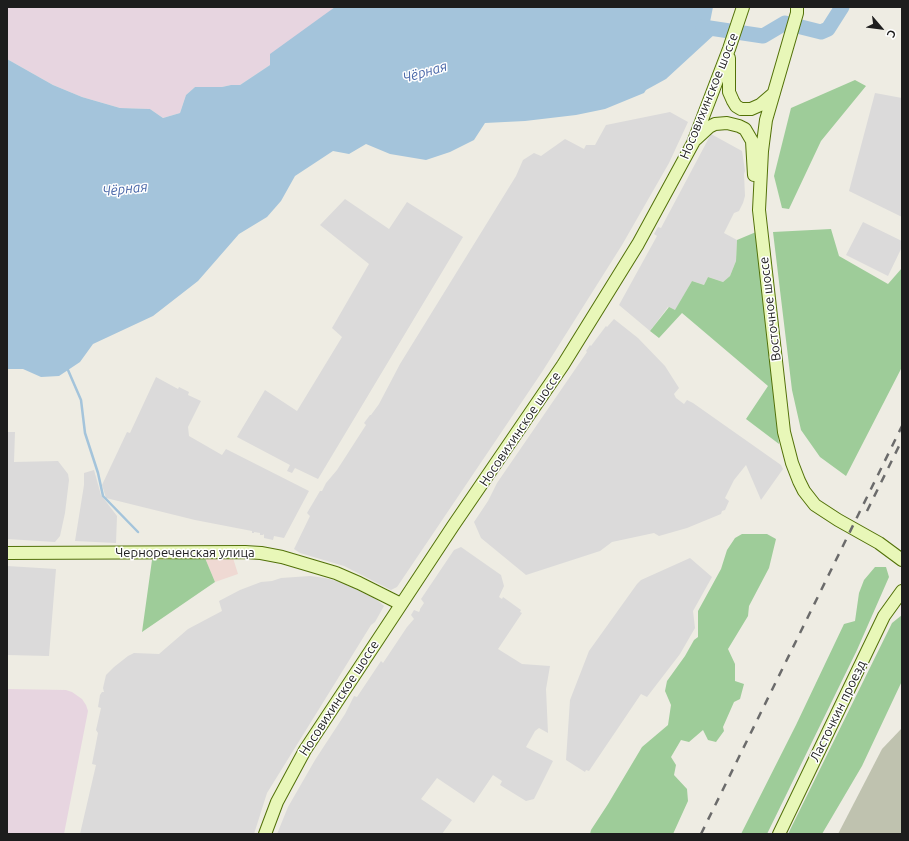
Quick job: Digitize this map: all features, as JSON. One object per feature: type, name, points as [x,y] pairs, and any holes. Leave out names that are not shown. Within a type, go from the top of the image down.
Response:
[{"type":"main road","points":[[741,10],[749,7]]},
{"type":"main road","name":"Носовихинское шоссе","points":[[265,834],[277,802],[305,750],[401,604],[581,337],[638,244],[693,142],[729,49],[741,10]]},
{"type":"main road","name":"Восточное шоссе","points":[[796,11],[789,41],[766,120],[762,151],[759,210],[784,432],[795,472],[804,490],[815,505],[838,520],[880,543],[902,560]]},
{"type":"main road","points":[[729,49],[729,92],[736,106],[741,109],[751,109],[774,93]]},
{"type":"main road","points":[[693,142],[709,127],[715,124],[727,123],[746,129],[752,140],[755,196],[759,210]]},
{"type":"main road","name":"Чернореченская улица","points":[[7,553],[261,553],[302,562],[336,573],[401,604]]},
{"type":"main road","name":"Ласточкин проезд","points":[[779,834],[884,616],[902,591]]},
{"type":"main road","points":[[884,616],[902,604]]},
{"type":"shaded area","points":[[7,7],[335,7],[270,65],[240,85],[195,87],[186,95],[180,113],[163,118],[150,109],[120,108],[82,97],[53,85],[7,59]]},
{"type":"shaded area","points":[[875,93],[902,98],[902,217],[849,191]]},
{"type":"shaded area","points":[[670,112],[688,122],[669,163],[622,245],[542,372],[397,587],[391,590],[344,566],[300,553],[294,549],[310,516],[307,513],[320,491],[322,491],[326,483],[337,470],[366,425],[364,423],[379,404],[400,364],[516,176],[523,160],[534,153],[541,156],[565,139],[584,149],[586,145],[595,145],[606,125]]},
{"type":"shaded area","points":[[711,134],[742,151],[745,171],[745,196],[739,211],[734,213],[724,233],[737,240],[736,261],[730,276],[723,282],[708,277],[704,285],[692,281],[675,311],[668,307],[650,331],[619,305],[657,236],[654,234],[658,227],[661,228]]},
{"type":"shaded area","points":[[345,199],[389,229],[407,202],[463,237],[318,479],[295,468],[292,473],[287,471],[290,465],[237,437],[265,390],[297,411],[342,337],[332,328],[369,264],[320,225]]},
{"type":"shaded area","points":[[863,222],[902,241],[902,247],[888,276],[846,255]]},
{"type":"shaded area","points":[[614,319],[638,338],[665,366],[679,388],[674,394],[676,398],[684,404],[687,400],[693,403],[781,465],[783,469],[761,500],[746,465],[734,480],[725,498],[729,501],[725,510],[722,511],[721,514],[687,528],[659,536],[654,533],[612,542],[600,551],[526,575],[481,538],[474,522],[488,501],[497,483],[587,352],[586,351],[590,345],[591,346],[606,326],[607,327]]},
{"type":"shaded area","points":[[156,377],[178,389],[179,387],[189,392],[188,395],[201,401],[188,427],[189,436],[222,455],[226,449],[309,491],[284,538],[274,536],[273,540],[264,538],[264,534],[260,535],[260,533],[252,533],[252,531],[195,520],[106,498],[102,485],[127,432],[130,433]]},
{"type":"shaded area","points":[[7,432],[15,432],[14,462],[58,461],[68,474],[69,480],[65,513],[60,536],[55,542],[7,539]]},
{"type":"shaded area","points":[[94,470],[101,495],[117,516],[116,543],[75,541],[84,485],[84,473]]},
{"type":"shaded area","points":[[461,547],[501,575],[504,586],[499,597],[502,599],[503,597],[521,610],[520,612],[522,613],[498,649],[522,664],[550,666],[546,689],[548,733],[539,728],[535,731],[526,747],[553,761],[534,799],[526,801],[500,785],[502,781],[493,775],[474,803],[437,778],[421,799],[452,820],[442,834],[277,834],[288,807],[315,760],[345,714],[354,696],[357,697],[381,661],[383,663],[414,619],[411,615],[414,610],[419,612],[424,603],[421,599],[454,550]]},
{"type":"shaded area","points":[[205,558],[233,558],[238,574],[215,582]]},
{"type":"shaded area","points":[[690,558],[712,577],[693,611],[695,628],[680,654],[647,697],[641,694],[589,771],[586,770],[585,772],[566,760],[570,700],[589,651],[641,580]]},
{"type":"shaded area","points":[[7,566],[56,569],[49,656],[7,655]]},
{"type":"shaded area","points":[[310,576],[348,584],[376,597],[375,598],[384,606],[267,793],[254,834],[80,834],[96,765],[92,764],[98,733],[96,730],[101,708],[98,707],[100,695],[104,692],[103,688],[106,675],[128,656],[134,653],[159,654],[188,629],[222,611],[219,601],[240,590],[261,582],[281,578]]},
{"type":"shaded area","points":[[7,689],[66,690],[82,699],[86,705],[88,711],[64,834],[7,834]]},
{"type":"shaded area","points":[[902,728],[902,834],[838,834],[882,749]]},
{"type":"green space","points":[[855,80],[866,86],[821,141],[789,209],[782,208],[774,176],[791,108]]},
{"type":"green space","points":[[831,229],[839,256],[888,284],[902,268],[902,367],[846,476],[820,457],[801,430],[792,390],[773,232]]},
{"type":"green space","points":[[756,232],[779,444],[746,419],[768,386],[682,313],[659,338],[650,331],[669,307],[675,310],[692,281],[704,285],[708,277],[723,282],[730,276],[736,261],[737,240]]},
{"type":"green space","points":[[742,534],[767,534],[776,539],[769,568],[749,606],[748,616],[728,649],[735,664],[735,681],[744,684],[740,699],[734,702],[723,727],[724,731],[716,742],[708,740],[703,730],[689,742],[681,740],[671,757],[676,765],[674,775],[687,789],[688,801],[673,834],[590,834],[642,747],[668,725],[671,705],[665,691],[667,681],[685,656],[694,640],[698,637],[698,611],[721,569],[727,550],[735,538]]},
{"type":"green space","points":[[205,558],[215,582],[142,632],[152,560]]},
{"type":"green space","points":[[875,567],[886,567],[889,577],[857,650],[767,834],[741,834],[796,725],[844,624],[855,621],[859,593],[864,580]]},
{"type":"green space","points":[[902,615],[902,681],[862,766],[822,834],[788,834],[892,623]]},
{"type":"water","points":[[335,7],[713,7],[710,22],[718,22],[723,29],[715,34],[666,79],[646,90],[644,93],[605,109],[576,115],[525,121],[485,123],[474,140],[450,152],[426,160],[390,154],[366,144],[349,154],[333,151],[295,176],[281,201],[267,217],[239,234],[198,281],[153,316],[93,344],[80,362],[59,376],[41,377],[23,369],[7,369],[7,59],[53,85],[82,97],[120,108],[150,109],[163,118],[180,113],[186,95],[195,87],[240,85],[270,65],[270,54]]},
{"type":"waterway","name":"Чёрная","points":[[703,27],[763,36],[785,23],[821,32],[828,29],[842,7]]},
{"type":"waterway","points":[[68,370],[81,400],[85,433],[98,473],[103,496],[138,532]]},
{"type":"railway","points":[[701,834],[902,426]]},
{"type":"railway","points":[[867,511],[902,440]]}]
